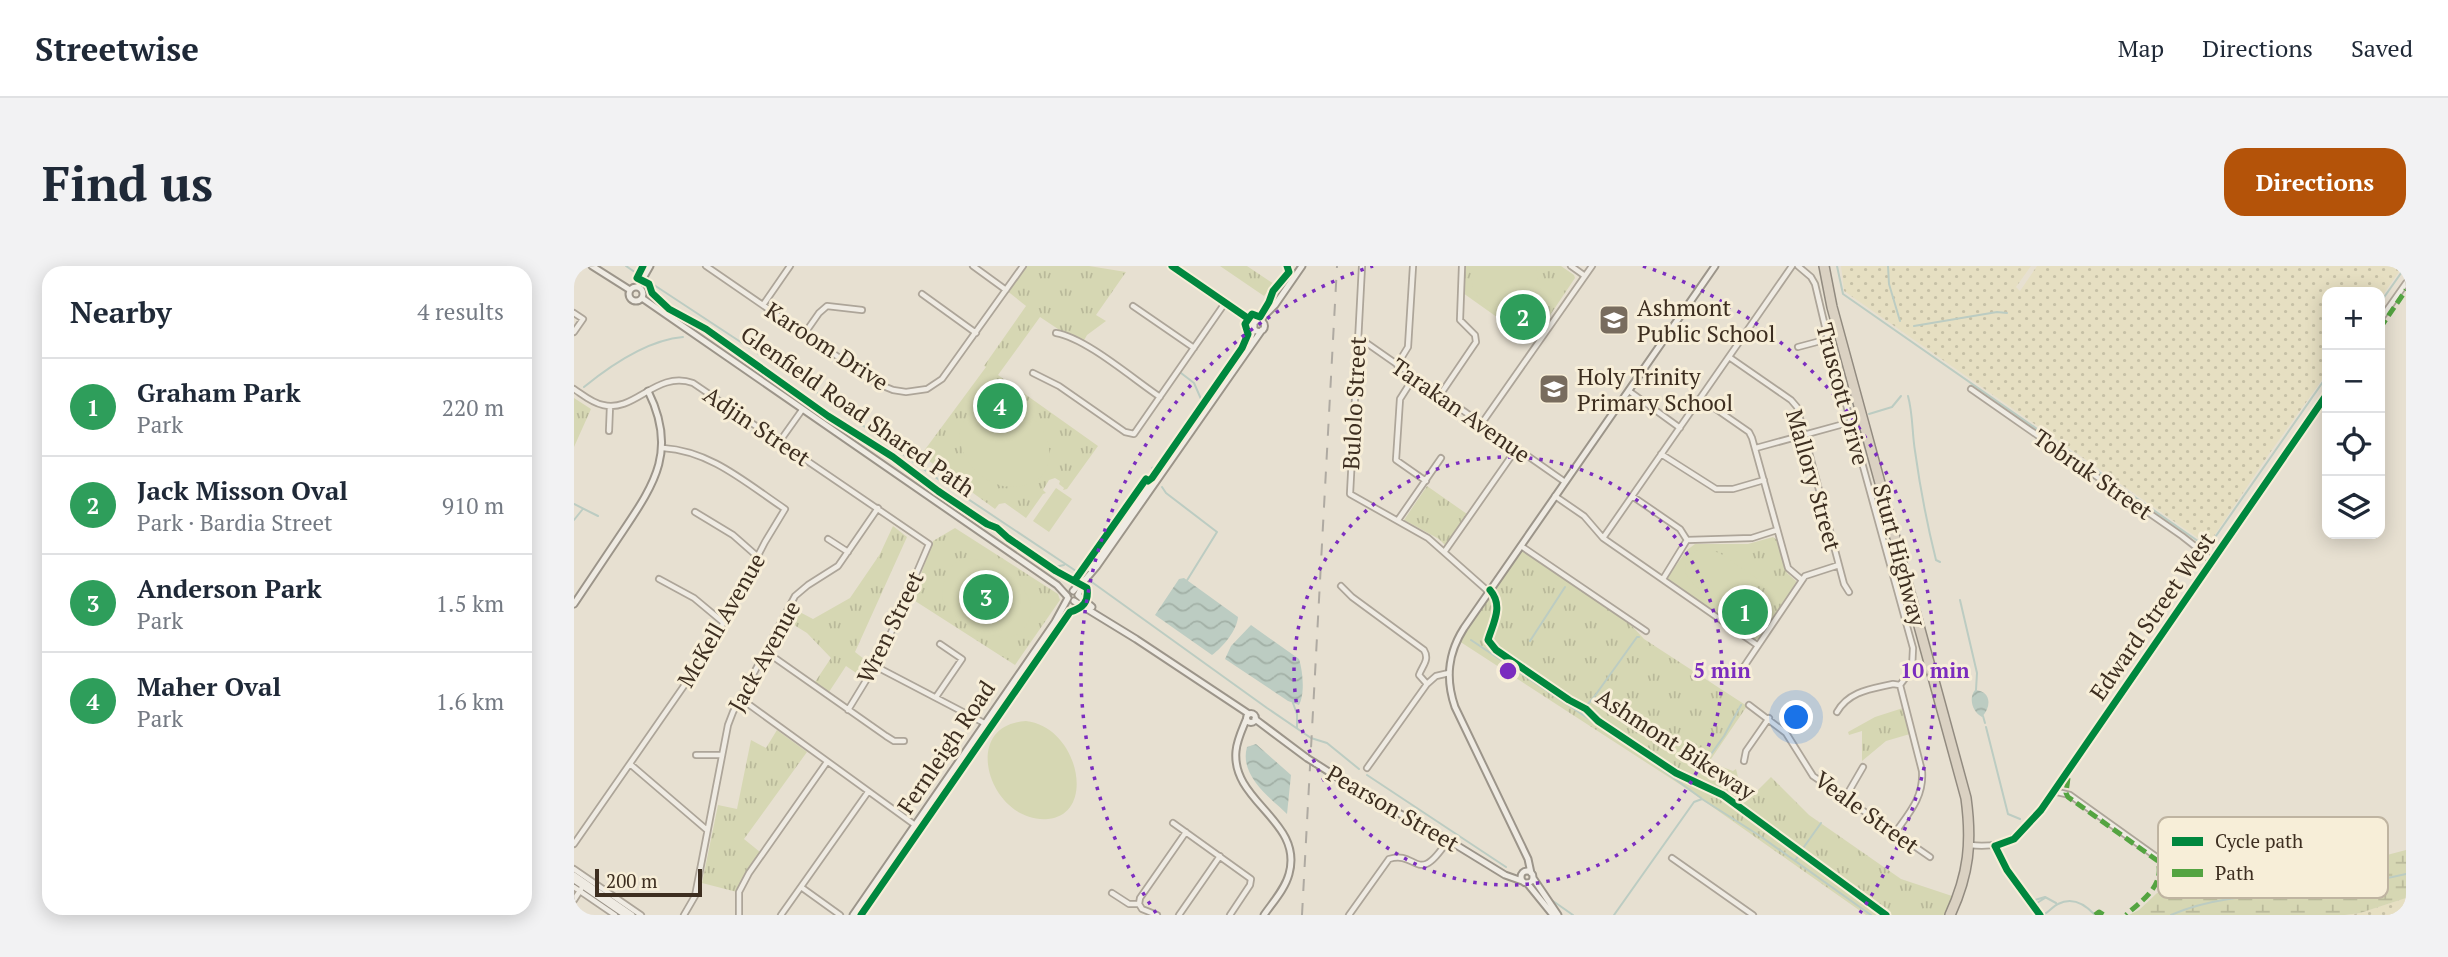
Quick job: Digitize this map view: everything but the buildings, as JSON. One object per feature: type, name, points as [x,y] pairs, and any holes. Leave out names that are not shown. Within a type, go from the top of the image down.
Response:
[{"type":"highway","name":"Sturt Highway","points":[[1824,266],[1832,307],[1960,772],[1970,828],[1970,845],[1961,886],[1950,915]]},
{"type":"street","points":[[592,266],[630,290]]},
{"type":"street","points":[[630,290],[638,287],[650,266]]},
{"type":"street","name":"Karoom Drive","points":[[706,266],[876,383],[906,393],[927,389],[942,379],[1023,266]]},
{"type":"street","points":[[763,305],[790,266]]},
{"type":"street","points":[[973,266],[1006,290]]},
{"type":"street","points":[[1172,266],[1246,317],[1256,323],[1264,323],[1263,328],[1257,331],[1256,323]]},
{"type":"street","name":"Bulolo Street","points":[[1362,266],[1349,491],[1352,496],[1398,520],[1445,551],[1489,592]]},
{"type":"street","points":[[1397,365],[1408,347],[1413,266]]},
{"type":"street","points":[[1440,395],[1476,342],[1475,335],[1460,320],[1462,266]]},
{"type":"street","points":[[1571,266],[1585,276]]},
{"type":"street","points":[[1481,423],[1592,266]]},
{"type":"street","points":[[1555,915],[1536,885],[1530,864],[1455,707],[1448,673],[1451,656],[1458,637],[1716,266]]},
{"type":"street","points":[[1603,538],[1792,266]]},
{"type":"street","name":"Truscott Drive","points":[[1799,266],[1815,284],[1913,649],[1912,669],[1900,685]]},
{"type":"street","name":"Fernleigh Road","points":[[853,915],[1061,612],[1263,328],[1299,267]]},
{"type":"street","points":[[2385,313],[2406,284]]},
{"type":"street","points":[[630,290],[629,297],[636,302],[642,298],[643,292],[638,287]]},
{"type":"street","points":[[922,295],[976,333]]},
{"type":"street","name":"Pearson Street","points":[[642,298],[1307,758],[1501,873],[1525,882]]},
{"type":"street","points":[[1033,373],[1059,386],[1129,434],[1135,432],[1225,303]]},
{"type":"street","name":"Fernleigh Road","points":[[1073,596],[1252,337],[1256,323],[1275,305]]},
{"type":"street","points":[[805,333],[827,306],[862,310]]},
{"type":"street","points":[[1133,306],[1194,348]]},
{"type":"street","points":[[574,313],[583,319],[574,332]]},
{"type":"street","points":[[1056,333],[1065,334],[1083,344],[1160,397]]},
{"type":"street","name":"Tarakan Avenue","points":[[1358,337],[1565,482]]},
{"type":"street","points":[[1798,347],[1828,339]]},
{"type":"street","name":"Mallory Street","points":[[1729,357],[1794,403],[1844,584],[1849,592]]},
{"type":"street","points":[[1414,377],[1400,399],[1396,460],[1426,481]]},
{"type":"street","name":"Adjin Street","points":[[610,407],[670,380],[693,383],[929,544]]},
{"type":"street","points":[[574,388],[597,404],[610,407],[609,431]]},
{"type":"street","name":"Tobruk Street","points":[[1971,389],[2182,536],[2213,563]]},
{"type":"street","points":[[574,604],[650,491],[660,466],[663,449],[659,417],[648,391]]},
{"type":"street","points":[[1629,391],[1680,428]]},
{"type":"street","points":[[1700,398],[1749,432],[1756,448],[1789,570],[1802,580]]},
{"type":"street","name":"Edward Street West","points":[[1970,845],[1987,847],[2014,839],[2036,815],[2213,563],[2322,401]]},
{"type":"street","points":[[780,441],[802,410]]},
{"type":"street","points":[[1756,448],[1851,422]]},
{"type":"street","points":[[1445,551],[1517,448]]},
{"type":"street","name":"McKell Avenue","points":[[574,844],[711,647],[785,509],[705,457],[679,449],[663,449]]},
{"type":"street","points":[[1661,454],[1716,489],[1733,489],[1764,480]]},
{"type":"street","points":[[1398,520],[1441,458]]},
{"type":"street","points":[[1555,496],[1584,516],[1603,538],[1757,645]]},
{"type":"street","points":[[1632,496],[1680,529],[1687,540]]},
{"type":"street","name":"Jack Avenue","points":[[684,915],[695,896],[730,718],[795,596],[833,571],[878,508]]},
{"type":"street","points":[[695,512],[733,535],[758,557]]},
{"type":"street","points":[[1687,540],[1746,538],[1777,530]]},
{"type":"street","points":[[828,539],[848,552]]},
{"type":"street","points":[[1663,579],[1687,540]]},
{"type":"street","name":"Wren Street","points":[[848,710],[885,648],[929,544]]},
{"type":"street","points":[[1521,546],[1646,631]]},
{"type":"street","points":[[1743,668],[1802,580],[1807,575],[1839,565]]},
{"type":"street","points":[[659,579],[694,598],[724,623]]},
{"type":"street","points":[[1341,586],[1424,650],[1426,661],[1419,676],[1427,684]]},
{"type":"street","points":[[936,697],[962,659],[940,644]]},
{"type":"street","points":[[765,651],[890,739],[904,741]]},
{"type":"street","points":[[875,666],[986,724]]},
{"type":"street","points":[[1367,768],[1427,684],[1436,676],[1448,673]]},
{"type":"street","points":[[1837,712],[1852,695],[1893,684],[1900,685],[1923,784],[1916,803],[1895,832]]},
{"type":"street","points":[[740,698],[916,826]]},
{"type":"street","name":"Veale Street","points":[[1749,705],[1786,733],[1813,776],[1930,857]]},
{"type":"street","points":[[1744,761],[1746,751],[1769,718]]},
{"type":"street","points":[[1250,719],[1240,736],[1236,757],[1241,781],[1283,830],[1290,847],[1289,874],[1264,915]]},
{"type":"street","points":[[696,755],[722,755]]},
{"type":"street","points":[[739,915],[739,892],[749,873],[827,762]]},
{"type":"street","points":[[630,764],[708,831]]},
{"type":"street","points":[[1845,798],[1863,768]]},
{"type":"street","points":[[2053,791],[2075,798],[2158,858]]},
{"type":"street","points":[[782,915],[868,792]]},
{"type":"street","points":[[1173,823],[1248,876],[1251,881],[1230,915]]},
{"type":"street","points":[[1139,904],[1186,832]]},
{"type":"street","points":[[1349,915],[1380,867],[1389,859],[1398,857],[1414,864],[1429,863],[1448,840]]},
{"type":"street","points":[[1522,849],[1525,882],[1555,915]]},
{"type":"street","points":[[1179,915],[1220,856]]},
{"type":"street","points":[[1672,858],[1750,914]]},
{"type":"street","points":[[574,869],[641,915]]},
{"type":"street","points":[[1501,873],[1523,872],[1532,875]]},
{"type":"street","points":[[1525,882],[1532,875]]},
{"type":"street","points":[[574,878],[615,915]]},
{"type":"street","points":[[574,887],[583,887],[632,915]]},
{"type":"street","points":[[574,900],[583,887]]},
{"type":"street","points":[[583,887],[625,915]]},
{"type":"street","points":[[801,887],[840,915]]},
{"type":"street","points":[[1112,893],[1129,904],[1139,904]]},
{"type":"street","points":[[1139,904],[1144,911],[1157,915]]},
{"type":"shaded area","points":[[1841,266],[2031,266],[2016,287],[2020,291],[2037,266],[2403,266],[2385,292],[2385,287],[2322,287],[2322,380],[2208,545],[1844,291]]},
{"type":"shaded area","points":[[2406,898],[2406,915],[2345,915],[2360,913]]},
{"type":"green space","points":[[1023,266],[1089,266],[1126,272],[1096,315],[1106,321],[1087,335],[1082,344],[1056,333],[1058,329],[1040,317],[998,375],[1098,446],[1067,489],[1063,490],[1060,481],[1055,478],[1049,480],[1043,490],[1046,493],[1026,518],[1005,503],[999,504],[995,509],[921,455],[986,367],[984,366],[1026,306],[1006,290]]},
{"type":"green space","points":[[1220,266],[1247,266],[1274,284],[1264,296]]},
{"type":"green space","points":[[1466,266],[1561,266],[1575,278],[1532,342],[1463,293]]},
{"type":"green space","points":[[1473,266],[1536,266],[1537,285],[1530,298],[1519,306],[1505,309],[1491,307],[1479,298],[1473,285]]},
{"type":"green space","points":[[574,398],[591,409],[574,447]]},
{"type":"green space","points":[[989,405],[1021,410],[1043,431],[1049,460],[1046,470],[1031,483],[1011,487],[993,483],[977,472],[966,458],[960,442],[961,427],[971,414]]},
{"type":"green space","points":[[1427,486],[1467,514],[1446,546],[1439,539],[1404,520]]},
{"type":"green space","points":[[1056,488],[1072,499],[1049,532],[1033,521]]},
{"type":"green space","points":[[893,526],[907,537],[855,652],[873,666],[865,679],[846,666],[829,692],[815,682],[831,658],[807,633],[786,620],[792,608],[813,619],[850,598],[880,554]]},
{"type":"green space","points":[[955,528],[1058,594],[1060,600],[1015,665],[912,599],[933,541]]},
{"type":"green space","points":[[1773,537],[1777,540],[1787,573],[1796,581],[1797,586],[1758,639],[1753,640],[1668,581],[1667,578],[1687,550],[1695,544],[1748,544]]},
{"type":"green space","points":[[1521,547],[1632,626],[1644,639],[1747,706],[1709,762],[1733,771],[1736,769],[1738,777],[1752,796],[1771,777],[1809,815],[1901,879],[1952,896],[1944,915],[1866,915],[1687,789],[1459,641]]},
{"type":"green space","points":[[1707,548],[1721,554],[1758,579],[1752,603],[1740,610],[1730,608],[1694,585],[1686,574],[1685,564],[1693,553]]},
{"type":"green space","points":[[965,558],[990,564],[1003,571],[1024,590],[1030,602],[1031,614],[1020,633],[1000,637],[981,632],[948,609],[942,596],[945,579],[953,564]]},
{"type":"green space","points":[[1903,708],[1910,734],[1886,741],[1862,761],[1862,731],[1849,735],[1848,732],[1875,717]]},
{"type":"green space","points":[[1026,721],[1044,727],[1059,738],[1075,771],[1077,788],[1073,803],[1063,814],[1048,819],[1028,816],[1011,806],[998,791],[990,773],[988,755],[993,739],[1005,727]]},
{"type":"green space","points":[[777,730],[807,752],[744,839],[760,852],[737,892],[702,883],[718,805],[737,809],[751,740],[766,748]]},
{"type":"green space","points":[[2406,850],[2406,898],[2360,913],[2129,915],[2139,910],[2158,893],[2158,898],[2388,898],[2388,855]]},
{"type":"water","points":[[1184,578],[1238,617],[1229,638],[1212,655],[1155,615],[1179,579]]},
{"type":"water","points":[[1251,625],[1299,659],[1303,683],[1299,705],[1288,701],[1225,659],[1231,646]]},
{"type":"water","points":[[1975,690],[1987,696],[1988,704],[1982,717],[1972,705]]},
{"type":"water","points":[[1256,744],[1291,775],[1287,814],[1257,785],[1247,767],[1247,747]]},
{"type":"waterway","points":[[626,266],[639,275]]},
{"type":"waterway","points":[[1837,266],[1843,294],[2205,546],[2209,546],[2322,383]]},
{"type":"waterway","points":[[1888,266],[1889,284],[1900,321]]},
{"type":"waterway","points":[[2385,296],[2406,266]]},
{"type":"waterway","points":[[651,283],[815,391],[929,473],[1079,573]]},
{"type":"waterway","points":[[1914,326],[1997,312],[2007,313]]},
{"type":"waterway","points":[[584,387],[618,362],[643,348],[683,337]]},
{"type":"waterway","points":[[1155,467],[1234,355]]},
{"type":"waterway","points":[[1181,373],[1194,383],[1201,399]]},
{"type":"waterway","points":[[1869,414],[1892,407],[1901,396]]},
{"type":"waterway","points":[[1908,396],[1924,506],[1936,560],[1940,562]]},
{"type":"waterway","points":[[1152,468],[1155,467],[1155,471]]},
{"type":"waterway","points":[[1162,487],[1166,493],[1217,532],[1186,582]]},
{"type":"waterway","points":[[574,504],[598,516]]},
{"type":"waterway","points":[[574,520],[582,510]]},
{"type":"waterway","points":[[1055,567],[1064,565]]},
{"type":"waterway","points":[[1089,580],[1267,708],[1311,738],[1327,743],[1359,769]]},
{"type":"waterway","points":[[1530,641],[1565,587]]},
{"type":"waterway","points":[[1960,600],[1977,673],[1976,690]]},
{"type":"waterway","points":[[1581,712],[1639,637]]},
{"type":"waterway","points":[[1471,640],[1628,745],[1701,798]]},
{"type":"waterway","points":[[1293,703],[1297,714],[1297,728]]},
{"type":"waterway","points":[[1694,778],[1724,736],[1741,705]]},
{"type":"waterway","points":[[1983,716],[1985,723]]},
{"type":"waterway","points":[[1986,727],[2008,814],[2020,819]]},
{"type":"waterway","points":[[1367,775],[1506,867]]},
{"type":"waterway","points":[[1614,915],[1694,802],[1702,799],[1760,836],[1871,915]]},
{"type":"waterway","points":[[1801,851],[1821,823]]},
{"type":"waterway","points":[[1795,861],[1800,853]]},
{"type":"waterway","points":[[2388,878],[2406,874]]},
{"type":"waterway","points":[[2035,900],[2045,897],[2056,903]]},
{"type":"waterway","points":[[2037,903],[2045,898]]},
{"type":"waterway","points":[[2171,915],[2216,901],[2238,898]]},
{"type":"waterway","points":[[1553,901],[1573,915]]},
{"type":"waterway","points":[[2043,915],[2056,905],[2069,901],[2083,905],[2095,915]]},
{"type":"railway","points":[[1302,915],[1337,266]]},
{"type":"marked path","points":[[2385,321],[2406,290]]},
{"type":"marked path","points":[[2068,778],[2068,797],[2158,861]]},
{"type":"marked path","points":[[2126,915],[2151,892],[2158,878]]},
{"type":"marked path","points":[[2095,915],[2099,912],[2104,915]]},
{"type":"cycle path","name":"Glenfield Road Shared Path","points":[[643,266],[637,278],[649,284],[652,293],[669,309],[706,329],[828,416],[893,457],[938,491],[997,528],[1056,571],[1087,588],[1084,604],[1070,612],[861,915]]},
{"type":"cycle path","points":[[1172,266],[1246,317]]},
{"type":"cycle path","points":[[1075,580],[1146,479],[1148,481],[1152,478],[1242,348],[1248,334],[1245,324],[1252,314],[1260,317],[1273,291],[1289,272],[1287,266]]},
{"type":"cycle path","points":[[2040,915],[2007,870],[1995,846],[2014,839],[2041,810],[2322,401]]},
{"type":"cycle path","name":"Ashmont Bikeway","points":[[1490,590],[1497,608],[1488,640],[1496,650],[1676,773],[1723,795],[1886,915]]},
{"type":"place","name":"Jack Misson Oval","points":[[1523,317]]},
{"type":"place","name":"Ashmont Public School","points":[[1614,320]]},
{"type":"place","name":"Holy Trinity Primary School","points":[[1554,389]]},
{"type":"place","name":"Maher Oval","points":[[1000,406]]},
{"type":"place","name":"Anderson Park","points":[[986,597]]},
{"type":"place","name":"Graham Park","points":[[1745,612]]}]
